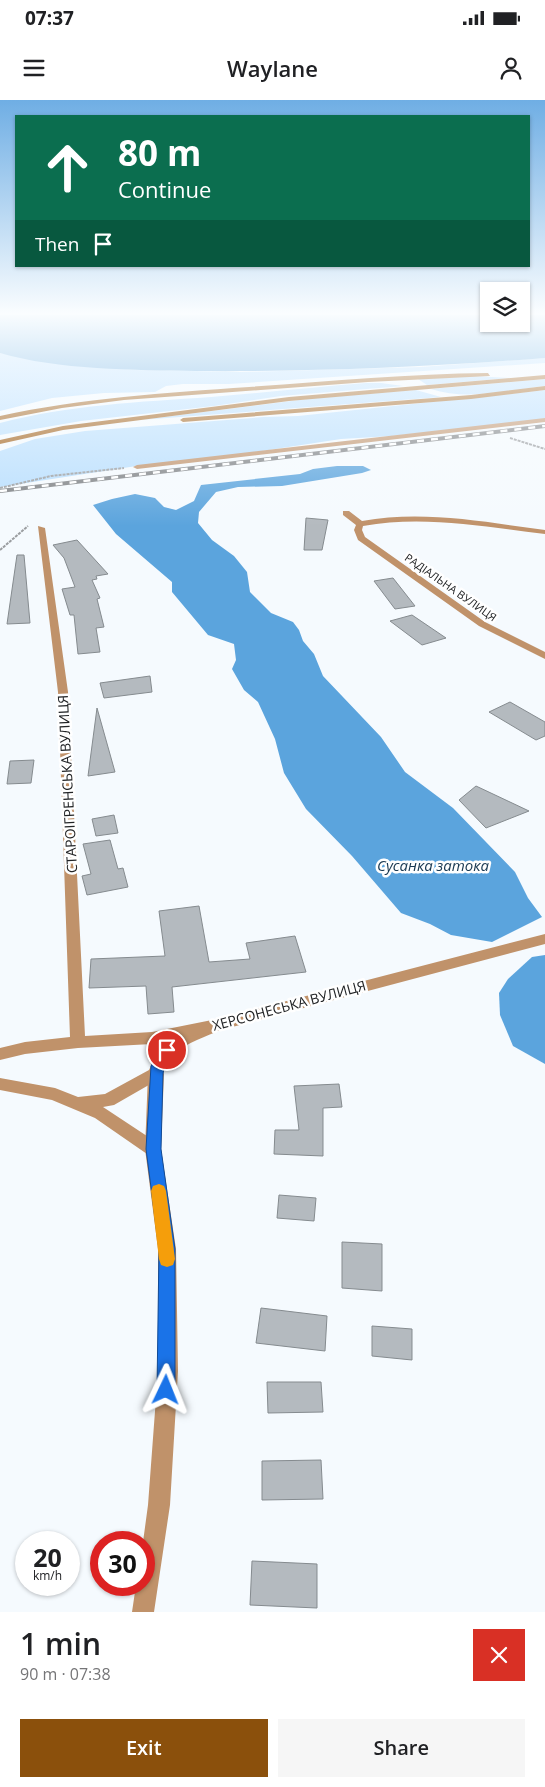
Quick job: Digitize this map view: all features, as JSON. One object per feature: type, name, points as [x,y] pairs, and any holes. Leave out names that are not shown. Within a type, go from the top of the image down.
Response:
[{"type":"street","points":[[0,418],[39,409],[94,400],[294,386]]},
{"type":"street","points":[[410,386],[441,394],[471,396]]},
{"type":"street","points":[[0,442],[63,428],[289,399],[445,386]]},
{"type":"street","points":[[63,428],[303,411],[545,388]]},
{"type":"street","points":[[137,466],[545,420]]},
{"type":"street","name":"РАДІАЛЬНА ВУЛИЦЯ","points":[[346,513],[360,524],[358,530],[361,538],[482,624],[545,656]]},
{"type":"street","points":[[360,524],[391,519],[432,520],[545,532]]},
{"type":"street","name":"СТАРОІГРЕНСЬКА ВУЛИЦЯ","points":[[41,528],[63,692],[78,1042]]},
{"type":"street","name":"ХЕРСОНЕСЬКА ВУЛИЦЯ","points":[[0,1054],[25,1048],[78,1042],[152,1038],[217,1025],[545,939]]},
{"type":"street","points":[[143,1612],[159,1505],[168,1371],[167,1249],[153,1149],[156,1074],[158,1066],[167,1050],[217,1025]]},
{"type":"street","points":[[78,1104],[108,1100],[156,1074]]},
{"type":"street","points":[[0,1084],[55,1094],[101,1113],[153,1149]]},
{"type":"path","points":[[490,426],[490,431],[496,434],[545,449]]},
{"type":"path","points":[[0,488],[20,485],[50,476],[137,466]]},
{"type":"path","points":[[0,550],[28,526],[37,522],[41,528]]},
{"type":"shaded area","points":[[0,386],[170,386],[155,392],[104,393],[52,398],[0,411]]},
{"type":"shaded area","points":[[337,386],[403,386],[281,396],[214,406],[81,421],[0,435],[0,423],[52,412],[78,408]]},
{"type":"shaded area","points":[[470,386],[545,386],[488,394],[459,394],[431,389]]},
{"type":"shaded area","points":[[416,390],[441,397],[140,420],[315,398]]},
{"type":"shaded area","points":[[545,390],[545,419],[392,436],[341,439],[243,454],[143,465],[0,487],[0,451],[35,439],[85,431],[298,416]]},
{"type":"water","name":"Сусанка затока","points":[[337,466],[363,466],[371,470],[282,486],[238,487],[216,492],[199,512],[198,523],[212,540],[234,556],[247,572],[250,592],[271,613],[293,622],[299,630],[303,641],[314,654],[323,676],[381,737],[405,772],[453,808],[515,872],[528,898],[542,917],[492,942],[451,935],[430,924],[401,913],[352,856],[306,809],[284,773],[275,739],[258,702],[244,690],[232,669],[236,660],[234,644],[208,635],[172,592],[172,582],[116,534],[93,505],[135,494],[155,498],[164,507],[176,510],[194,501],[201,485],[300,474],[313,469]]},
{"type":"water","points":[[545,955],[545,1064],[513,1046],[500,1015],[499,993],[508,979],[532,957]]},
{"type":"building","points":[[306,518],[328,520],[322,550],[304,550]]},
{"type":"building","points":[[77,540],[108,574],[96,576],[97,579],[92,580],[100,598],[97,599],[104,627],[96,628],[100,652],[78,654],[74,615],[70,615],[62,589],[75,587],[64,558],[53,545]]},
{"type":"building","points":[[17,555],[24,555],[30,623],[7,624]]},
{"type":"building","points":[[393,578],[415,606],[395,609],[374,581]]},
{"type":"building","points":[[412,615],[446,638],[422,645],[390,621]]},
{"type":"building","points":[[150,676],[152,692],[104,698],[100,683]]},
{"type":"building","points":[[510,702],[545,722],[545,736],[536,740],[489,712]]},
{"type":"building","points":[[97,708],[115,772],[88,776]]},
{"type":"building","points":[[34,760],[31,783],[7,784],[10,761]]},
{"type":"building","points":[[476,786],[529,811],[486,828],[459,800]]},
{"type":"building","points":[[114,815],[118,833],[96,836],[92,819]]},
{"type":"building","points":[[110,840],[118,869],[123,868],[128,887],[87,895],[82,876],[91,874],[83,844]]},
{"type":"building","points":[[199,906],[209,962],[250,959],[246,943],[295,936],[306,972],[172,987],[174,1012],[148,1014],[146,986],[89,988],[91,959],[165,956],[159,911]]},
{"type":"building","points":[[339,1084],[342,1107],[323,1108],[323,1156],[274,1154],[275,1130],[299,1130],[294,1086]]},
{"type":"building","points":[[279,1195],[316,1198],[314,1221],[277,1218]]},
{"type":"building","points":[[342,1242],[382,1244],[382,1291],[342,1288]]},
{"type":"building","points":[[261,1308],[327,1316],[325,1351],[256,1343]]},
{"type":"building","points":[[372,1326],[412,1329],[412,1360],[372,1356]]},
{"type":"building","points":[[267,1382],[321,1382],[323,1412],[268,1413]]},
{"type":"building","points":[[321,1460],[323,1499],[262,1500],[262,1461]]},
{"type":"building","points":[[252,1561],[317,1564],[317,1608],[250,1605]]},
{"type":"railway","points":[[0,491],[545,426]]},
{"type":"slow traffic","points":[[159,1191],[167,1259]]},
{"type":"route","points":[[166,1390],[168,1371],[167,1249],[153,1149],[156,1074],[158,1066],[167,1050]]}]
